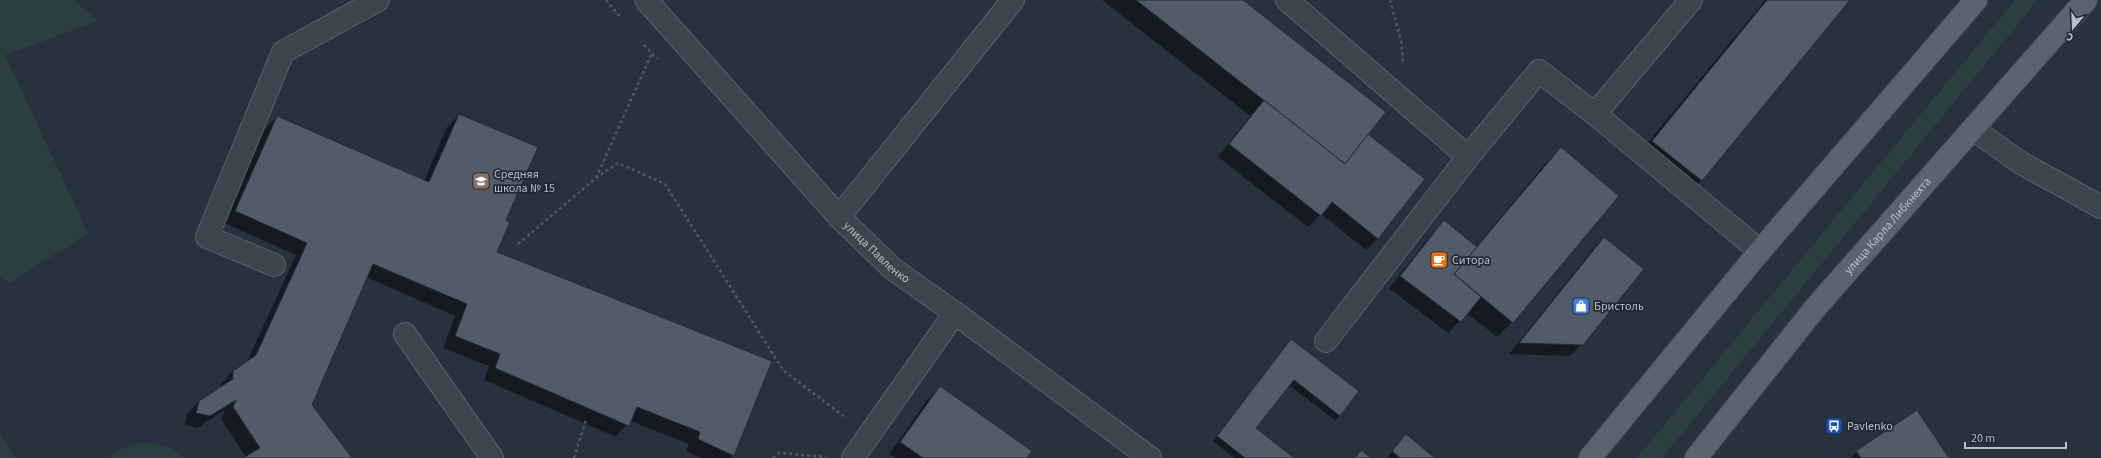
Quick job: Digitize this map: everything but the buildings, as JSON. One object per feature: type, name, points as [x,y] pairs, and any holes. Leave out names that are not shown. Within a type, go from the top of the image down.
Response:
[{"type":"main road","points":[[1590,458],[1760,251],[1976,0]]},
{"type":"main road","name":"улица Карла Либкнехта","points":[[1696,458],[1816,307],[2086,0]]},
{"type":"street","points":[[274,266],[207,237],[283,52],[378,0]]},
{"type":"street","name":"улица Павленко","points":[[646,0],[839,217],[893,269],[955,313],[1150,458]]},
{"type":"street","points":[[839,217],[1013,0]]},
{"type":"street","points":[[1287,0],[1468,158]]},
{"type":"street","points":[[1594,114],[1691,0]]},
{"type":"street","points":[[1326,341],[1468,158],[1539,71],[1594,114],[1760,251]]},
{"type":"street","points":[[1973,129],[2020,163],[2101,207]]},
{"type":"street","points":[[853,458],[870,436],[955,313]]},
{"type":"street","points":[[406,334],[492,458]]},
{"type":"path","points":[[1390,0],[1401,40],[1406,103]]},
{"type":"path","points":[[596,178],[666,23]]},
{"type":"path","points":[[518,244],[596,178],[618,163],[665,184],[783,370],[870,436]]},
{"type":"path","points":[[574,458],[586,420]]},
{"type":"path","points":[[773,458],[778,453],[830,457]]},
{"type":"green space","points":[[0,0],[73,0],[98,21],[5,55],[88,233],[10,283],[0,276]]},
{"type":"green space","points":[[2015,0],[2038,0],[1662,458],[1637,458]]},
{"type":"green space","points":[[0,433],[15,458],[0,458]]},
{"type":"green space","points":[[142,442],[169,448],[174,450],[183,458],[110,458],[124,447]]},
{"type":"place","name":"Средняя школа № 15","points":[[481,181]]},
{"type":"place","name":"Ситора","points":[[1439,260]]},
{"type":"place","name":"Бристоль","points":[[1581,306]]},
{"type":"place","name":"Pavlenko","points":[[1834,426]]}]
